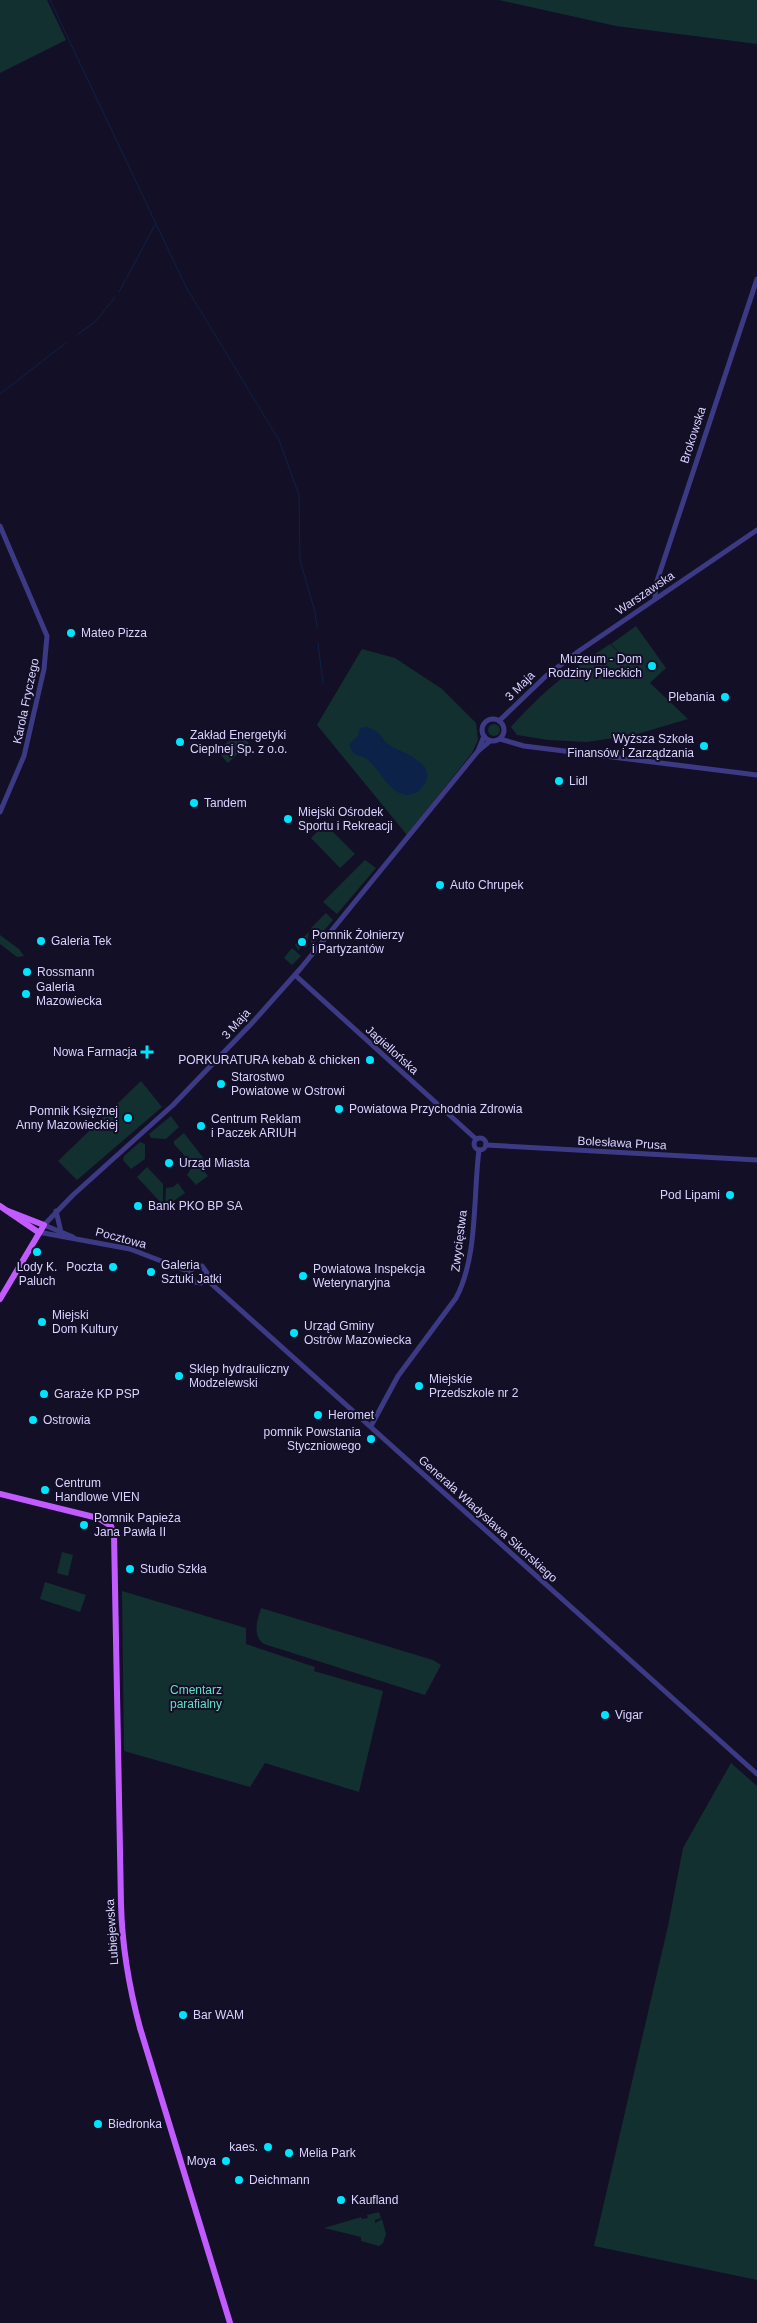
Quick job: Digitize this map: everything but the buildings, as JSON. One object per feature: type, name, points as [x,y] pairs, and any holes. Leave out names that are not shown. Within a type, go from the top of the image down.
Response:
[{"type":"main road","points":[[0,1206],[38,1232]]},
{"type":"main road","points":[[8,1211],[44,1225]]},
{"type":"main road","name":"3 Maja","points":[[0,1299],[38,1232],[44,1225]]},
{"type":"main road","name":"Lubiejewska","points":[[0,1494],[98,1518],[111,1526],[116,1542],[121,1904],[126,1967],[140,2028],[230,2323]]},
{"type":"street","name":"Brokowska","points":[[656,598],[654,590],[658,577],[757,280]]},
{"type":"street","name":"Karola Fryczego","points":[[0,526],[47,636],[24,756],[0,812]]},
{"type":"street","name":"Warszawska","points":[[546,676],[656,598],[757,530]]},
{"type":"street","name":"3 Maja","points":[[501,723],[546,676]]},
{"type":"street","points":[[502,737],[501,723],[492,719],[486,722],[482,730],[484,736],[490,741],[502,737],[512,743],[535,748],[757,775]]},
{"type":"street","name":"3 Maja","points":[[478,751],[484,736]]},
{"type":"street","name":"3 Maja","points":[[44,1225],[56,1211],[173,1105],[232,1044],[294,975],[478,751],[490,741]]},
{"type":"street","name":"Jagiellońska","points":[[294,975],[476,1139]]},
{"type":"street","points":[[476,1139],[483,1139],[486,1145],[483,1149],[479,1150],[474,1146],[476,1139]]},
{"type":"street","name":"Bolesława Prusa","points":[[486,1145],[757,1160]]},
{"type":"street","name":"Zwycięstwa","points":[[371,1426],[398,1376],[456,1298],[463,1283],[470,1252],[479,1150]]},
{"type":"street","points":[[56,1211],[61,1232]]},
{"type":"street","name":"Pocztowa","points":[[44,1225],[73,1237]]},
{"type":"street","name":"Pocztowa","points":[[38,1232],[130,1249],[190,1272]]},
{"type":"street","points":[[195,1266],[202,1266],[208,1273],[206,1280],[201,1283],[195,1282],[191,1278],[190,1272],[195,1266]]},
{"type":"street","name":"Generała Władysława Sikorskiego","points":[[206,1280],[757,1774]]},
{"type":"green space","points":[[0,0],[47,0],[66,40],[0,73]]},
{"type":"green space","points":[[499,0],[757,0],[757,44],[616,26]]},
{"type":"green space","points":[[636,626],[666,668],[650,683],[688,719],[634,735],[587,742],[548,740],[517,735],[511,727],[535,702],[569,672],[610,644],[644,677],[611,644]]},
{"type":"green space","points":[[362,649],[395,658],[442,689],[476,723],[478,740],[472,753],[407,835],[317,725]]},
{"type":"green space","points":[[496,724],[499,725],[499,735],[492,736],[489,735],[488,728],[489,725]]},
{"type":"green space","points":[[239,732],[249,743],[228,763],[217,751]]},
{"type":"green space","points":[[325,824],[355,854],[340,868],[311,838]]},
{"type":"green space","points":[[365,860],[376,868],[337,914],[323,902]]},
{"type":"green space","points":[[326,913],[333,920],[311,946],[311,928]]},
{"type":"green space","points":[[309,932],[307,944],[298,950],[295,945]]},
{"type":"green space","points":[[0,935],[19,949],[24,956],[17,957],[0,944]]},
{"type":"green space","points":[[292,948],[301,956],[292,965],[284,958]]},
{"type":"green space","points":[[141,1081],[162,1107],[77,1180],[58,1161]]},
{"type":"green space","points":[[171,1116],[179,1127],[166,1139],[151,1138],[149,1134]]},
{"type":"green space","points":[[184,1133],[208,1164],[206,1166],[192,1164],[174,1144],[174,1141]]},
{"type":"green space","points":[[140,1142],[145,1144],[145,1159],[131,1169],[123,1160],[124,1156]]},
{"type":"green space","points":[[147,1167],[163,1184],[163,1205],[137,1177]]},
{"type":"green space","points":[[192,1167],[202,1168],[208,1176],[196,1185],[187,1175]]},
{"type":"green space","points":[[178,1183],[185,1193],[165,1207],[166,1188],[173,1187]]},
{"type":"green space","points":[[62,1552],[73,1555],[68,1576],[57,1573]]},
{"type":"green space","points":[[45,1582],[86,1595],[80,1612],[40,1599]]},
{"type":"green space","name":"Cmentarz parafialny","points":[[122,1591],[246,1628],[246,1644],[315,1667],[314,1671],[383,1691],[359,1792],[265,1763],[250,1787],[124,1751]]},
{"type":"green space","points":[[261,1608],[433,1660],[441,1665],[425,1695],[264,1644],[257,1632]]},
{"type":"green space","points":[[731,1763],[757,1786],[757,2280],[594,2246],[668,1926],[683,1848]]},
{"type":"green space","points":[[379,2212],[381,2218],[375,2220],[375,2223],[382,2219],[386,2234],[383,2243],[379,2246],[361,2241],[361,2237],[324,2228],[361,2217],[362,2219],[368,2218],[367,2215]]},
{"type":"water","points":[[367,727],[380,734],[388,744],[423,765],[427,777],[419,791],[408,795],[401,794],[390,786],[367,759],[353,753],[349,745],[358,735],[360,728]]},
{"type":"waterway","points":[[50,0],[186,287],[279,440],[299,495],[300,560],[315,612],[317,627]]},
{"type":"waterway","points":[[119,292],[155,225]]},
{"type":"waterway","points":[[77,335],[95,322],[115,297]]},
{"type":"waterway","points":[[0,394],[67,342]]},
{"type":"waterway","points":[[318,643],[323,683]]},
{"type":"place","name":"Mateo Pizza","points":[[71,633]]},
{"type":"place","name":"Muzeum - Dom Rodziny Pileckich","points":[[652,666]]},
{"type":"place","name":"Plebania","points":[[725,697]]},
{"type":"place","name":"Zakład Energetyki Cieplnej Sp. z o.o.","points":[[180,742]]},
{"type":"place","name":"Wyższa Szkoła Finansów i Zarządzania","points":[[704,746]]},
{"type":"place","name":"Lidl","points":[[559,781]]},
{"type":"place","name":"Tandem","points":[[194,803]]},
{"type":"place","name":"Miejski Ośrodek Sportu i Rekreacji","points":[[288,819]]},
{"type":"place","name":"Auto Chrupek","points":[[440,885]]},
{"type":"place","name":"Galeria Tek","points":[[41,941]]},
{"type":"place","name":"Pomnik Żołnierzy i Partyzantów","points":[[302,942]]},
{"type":"place","name":"Rossmann","points":[[27,972]]},
{"type":"place","name":"Galeria Mazowiecka","points":[[26,994]]},
{"type":"place","name":"Nowa Farmacja","points":[[147,1052]]},
{"type":"place","name":"PORKURATURA kebab & chicken","points":[[370,1060]]},
{"type":"place","name":"Starostwo Powiatowe w Ostrowi","points":[[221,1084]]},
{"type":"place","name":"Powiatowa Przychodnia Zdrowia","points":[[339,1109]]},
{"type":"place","name":"Pomnik Księżnej Anny Mazowieckiej","points":[[128,1118]]},
{"type":"place","name":"Centrum Reklam i Paczek ARIUH","points":[[201,1126]]},
{"type":"place","name":"Urząd Miasta","points":[[169,1163]]},
{"type":"place","name":"Pod Lipami","points":[[730,1195]]},
{"type":"place","name":"Bank PKO BP SA","points":[[138,1206]]},
{"type":"place","name":"Lody K. Paluch","points":[[37,1252]]},
{"type":"place","name":"Poczta","points":[[113,1267]]},
{"type":"place","name":"Galeria Sztuki Jatki","points":[[151,1272]]},
{"type":"place","name":"Powiatowa Inspekcja Weterynaryjna","points":[[303,1276]]},
{"type":"place","name":"Miejski Dom Kultury","points":[[42,1322]]},
{"type":"place","name":"Urząd Gminy Ostrów Mazowiecka","points":[[294,1333]]},
{"type":"place","name":"Sklep hydrauliczny Modzelewski","points":[[179,1376]]},
{"type":"place","name":"Miejskie Przedszkole nr 2","points":[[419,1386]]},
{"type":"place","name":"Garaże KP PSP","points":[[44,1394]]},
{"type":"place","name":"Heromet","points":[[318,1415]]},
{"type":"place","name":"Ostrowia","points":[[33,1420]]},
{"type":"place","name":"pomnik Powstania Styczniowego","points":[[371,1439]]},
{"type":"place","name":"Centrum Handlowe VIEN","points":[[45,1490]]},
{"type":"place","name":"Pomnik Papieża Jana Pawła II","points":[[84,1525]]},
{"type":"place","name":"Studio Szkła","points":[[130,1569]]},
{"type":"place","name":"Vigar","points":[[605,1715]]},
{"type":"place","name":"Bar WAM","points":[[183,2015]]},
{"type":"place","name":"Biedronka","points":[[98,2124]]},
{"type":"place","name":"kaes.","points":[[268,2147]]},
{"type":"place","name":"Melia Park","points":[[289,2153]]},
{"type":"place","name":"Moya","points":[[226,2161]]},
{"type":"place","name":"Deichmann","points":[[239,2180]]},
{"type":"place","name":"Kaufland","points":[[341,2200]]}]
